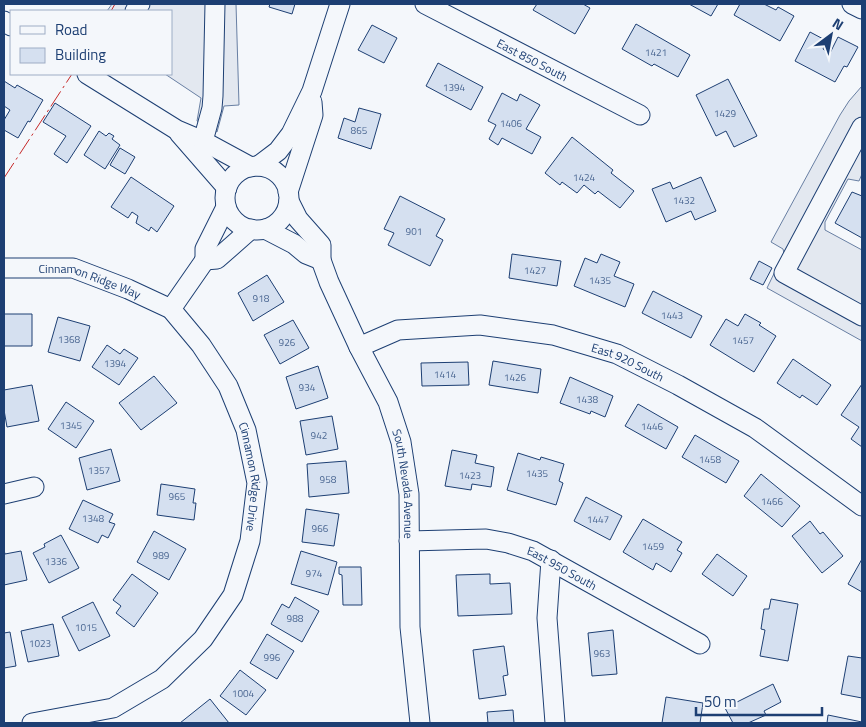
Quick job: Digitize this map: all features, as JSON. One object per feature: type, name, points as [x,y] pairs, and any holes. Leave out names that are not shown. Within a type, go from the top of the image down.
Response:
[{"type":"street","points":[[203,141],[212,108],[215,4]]},
{"type":"street","points":[[321,260],[306,254],[294,244],[236,222],[226,207],[225,198],[226,188],[236,174],[255,166],[278,151],[290,134],[312,91],[340,4]]},
{"type":"street","name":"East 850 South","points":[[426,4],[640,115]]},
{"type":"street","points":[[852,4],[862,9]]},
{"type":"street","points":[[93,75],[177,130],[255,166],[269,168],[285,182],[289,197]]},
{"type":"street","points":[[205,260],[217,259],[258,229],[274,226],[287,211],[289,197],[313,116],[312,91]]},
{"type":"street","points":[[862,127],[784,273],[862,316]]},
{"type":"street","points":[[177,130],[226,188]]},
{"type":"street","name":"South Nevada Avenue","points":[[289,197],[298,219],[321,245],[321,260],[359,347],[388,402],[401,442],[409,494],[410,627],[420,723]]},
{"type":"street","points":[[171,309],[205,260],[205,249],[226,207]]},
{"type":"street","name":"Cinnamon Ridge Way","points":[[4,268],[73,268],[128,288],[171,309]]},
{"type":"street","name":"Cinnamon Ridge Drive","points":[[44,722],[114,708],[162,679],[203,639],[233,596],[250,542],[257,483],[246,430],[228,386],[201,345],[171,309]]},
{"type":"street","name":"East 920 South","points":[[359,347],[398,330],[480,325],[553,335],[616,354],[678,385],[755,428],[862,506]]},
{"type":"street","points":[[4,494],[34,487]]},
{"type":"street","name":"East 950 South","points":[[409,541],[486,539],[508,543],[533,551],[700,644]]},
{"type":"street","points":[[551,560],[547,618],[555,723]]},
{"type":"shaded area","points":[[112,4],[236,4],[239,105],[224,106],[217,132],[197,121],[201,98],[166,75],[172,75],[172,10],[108,10]]},
{"type":"shaded area","points":[[862,86],[862,174],[859,181],[848,179],[825,222],[825,230],[862,250],[862,341],[767,288],[784,253],[783,249],[771,242],[840,115]]},
{"type":"building","points":[[270,4],[295,4],[292,14],[269,7]]},
{"type":"building","points":[[537,4],[583,4],[590,8],[575,34],[533,10]]},
{"type":"building","points":[[689,4],[718,4],[711,16]]},
{"type":"building","points":[[740,4],[764,4],[776,10],[778,7],[794,16],[780,41],[734,15]]},
{"type":"building","points":[[636,24],[690,55],[678,77],[654,64],[652,66],[622,49]]},
{"type":"building","points":[[372,25],[397,38],[384,63],[358,50]]},
{"type":"building","points":[[810,32],[827,41],[823,49],[830,53],[838,37],[858,47],[847,67],[844,66],[835,82],[795,61]]},
{"type":"building","points":[[438,63],[483,87],[471,110],[426,86]]},
{"type":"building","points":[[728,79],[757,136],[734,147],[726,131],[716,136],[696,95]]},
{"type":"building","points":[[4,81],[15,88],[17,85],[43,100],[18,138],[4,130],[4,120],[10,110],[4,106]]},
{"type":"building","points":[[502,93],[517,101],[520,94],[540,105],[526,129],[541,137],[532,154],[502,138],[498,145],[489,139],[496,125],[488,121]]},
{"type":"building","points":[[55,103],[91,126],[67,163],[54,154],[66,136],[43,122]]},
{"type":"building","points":[[359,108],[381,114],[371,149],[338,138],[344,118],[355,122]]},
{"type":"building","points":[[99,131],[106,136],[109,133],[114,136],[112,139],[120,145],[105,169],[84,155]]},
{"type":"building","points":[[572,137],[613,170],[611,173],[634,191],[620,208],[598,191],[595,194],[584,185],[577,193],[562,182],[560,185],[545,173]]},
{"type":"building","points":[[120,148],[135,157],[125,174],[110,165]]},
{"type":"building","points":[[131,177],[174,206],[157,232],[151,227],[149,231],[136,223],[138,216],[132,212],[128,218],[111,207]]},
{"type":"building","points":[[701,177],[716,211],[695,220],[691,211],[666,222],[652,189],[670,182],[673,189]]},
{"type":"building","points":[[852,192],[862,196],[862,238],[835,223]]},
{"type":"building","points":[[400,196],[445,219],[436,236],[443,240],[430,266],[388,245],[394,233],[384,229]]},
{"type":"building","points":[[512,254],[561,261],[557,286],[509,278]]},
{"type":"building","points":[[601,254],[620,262],[614,276],[634,284],[625,307],[574,286],[585,258],[597,263]]},
{"type":"building","points":[[759,261],[772,268],[763,285],[750,279]]},
{"type":"building","points":[[267,275],[284,302],[253,321],[238,293]]},
{"type":"building","points":[[653,291],[702,316],[691,338],[642,313]]},
{"type":"building","points":[[4,314],[32,314],[32,346],[4,346]]},
{"type":"building","points":[[745,314],[761,323],[759,325],[776,336],[754,372],[710,345],[726,319],[738,326]]},
{"type":"building","points":[[58,317],[90,326],[80,361],[48,352]]},
{"type":"building","points":[[293,320],[309,348],[280,364],[264,335]]},
{"type":"building","points":[[107,345],[120,354],[124,349],[138,358],[119,385],[92,367]]},
{"type":"building","points":[[793,359],[831,385],[817,405],[802,395],[800,398],[777,383]]},
{"type":"building","points":[[493,361],[541,369],[538,393],[489,385]]},
{"type":"building","points":[[468,362],[469,385],[422,386],[421,363]]},
{"type":"building","points":[[318,366],[328,398],[296,409],[286,377]]},
{"type":"building","points":[[154,376],[177,403],[141,430],[119,403]]},
{"type":"building","points":[[570,377],[613,396],[605,417],[591,411],[590,414],[560,403]]},
{"type":"building","points":[[862,384],[862,447],[851,439],[859,427],[841,415]]},
{"type":"building","points":[[32,385],[39,421],[7,427],[4,410],[4,390]]},
{"type":"building","points":[[66,402],[94,421],[76,448],[48,429]]},
{"type":"building","points":[[638,404],[678,427],[666,449],[625,426]]},
{"type":"building","points":[[332,416],[338,449],[306,455],[300,421]]},
{"type":"building","points":[[695,435],[739,461],[726,483],[682,457]]},
{"type":"building","points":[[111,449],[120,481],[87,490],[79,458]]},
{"type":"building","points":[[452,450],[477,455],[475,463],[494,467],[491,487],[472,484],[471,490],[445,486]]},
{"type":"building","points":[[518,453],[540,460],[541,457],[564,464],[559,481],[563,483],[556,505],[507,490]]},
{"type":"building","points":[[346,461],[349,493],[309,497],[307,464]]},
{"type":"building","points":[[761,474],[800,506],[782,527],[744,496]]},
{"type":"building","points":[[161,484],[195,489],[193,503],[196,503],[194,520],[157,515]]},
{"type":"building","points":[[586,497],[622,516],[610,540],[574,521]]},
{"type":"building","points":[[83,500],[113,514],[109,522],[115,524],[108,538],[102,535],[98,543],[69,529]]},
{"type":"building","points":[[306,509],[339,514],[334,546],[302,542]]},
{"type":"building","points":[[643,519],[682,542],[677,550],[682,553],[671,572],[656,563],[653,570],[623,552]]},
{"type":"building","points":[[810,521],[820,534],[823,532],[843,556],[822,573],[792,536]]},
{"type":"building","points":[[154,531],[186,549],[169,580],[137,562]]},
{"type":"building","points":[[61,535],[79,568],[49,583],[33,553],[45,547],[44,544]]},
{"type":"building","points":[[4,550],[5,554],[21,551],[27,580],[4,585]]},
{"type":"building","points":[[301,551],[337,562],[328,595],[291,584]]},
{"type":"building","points":[[717,554],[747,576],[733,596],[702,574]]},
{"type":"building","points":[[862,559],[862,592],[848,584]]},
{"type":"building","points":[[339,567],[361,567],[362,605],[343,605],[342,575],[339,574]]},
{"type":"building","points":[[132,574],[158,593],[134,627],[116,613],[121,606],[113,600]]},
{"type":"building","points":[[490,574],[490,584],[510,583],[512,614],[458,616],[456,575]]},
{"type":"building","points":[[295,597],[319,611],[302,642],[271,624],[282,604],[289,608]]},
{"type":"building","points":[[771,599],[798,604],[788,661],[760,656],[765,630],[761,629],[764,609],[769,609]]},
{"type":"building","points":[[93,602],[110,636],[79,651],[62,617]]},
{"type":"building","points":[[53,624],[59,656],[28,662],[21,631]]},
{"type":"building","points":[[613,630],[617,674],[592,676],[588,633]]},
{"type":"building","points":[[10,632],[16,666],[4,668],[4,633]]},
{"type":"building","points":[[267,634],[294,651],[277,679],[250,663]]},
{"type":"building","points":[[504,646],[508,675],[503,676],[506,695],[479,699],[473,650]]},
{"type":"building","points":[[848,656],[862,658],[862,698],[841,694]]},
{"type":"building","points":[[240,670],[266,690],[246,715],[220,696]]},
{"type":"building","points":[[773,684],[781,702],[764,711],[766,715],[748,723],[733,723],[725,708]]},
{"type":"building","points":[[666,697],[703,703],[700,723],[662,723]]},
{"type":"building","points":[[210,699],[229,723],[180,723]]},
{"type":"building","points":[[513,710],[514,723],[488,723],[487,712]]},
{"type":"building","points":[[828,715],[862,722],[862,723],[827,723]]},
{"type":"power","points":[[112,10],[115,4]]},
{"type":"power","points":[[4,178],[71,75]]}]
